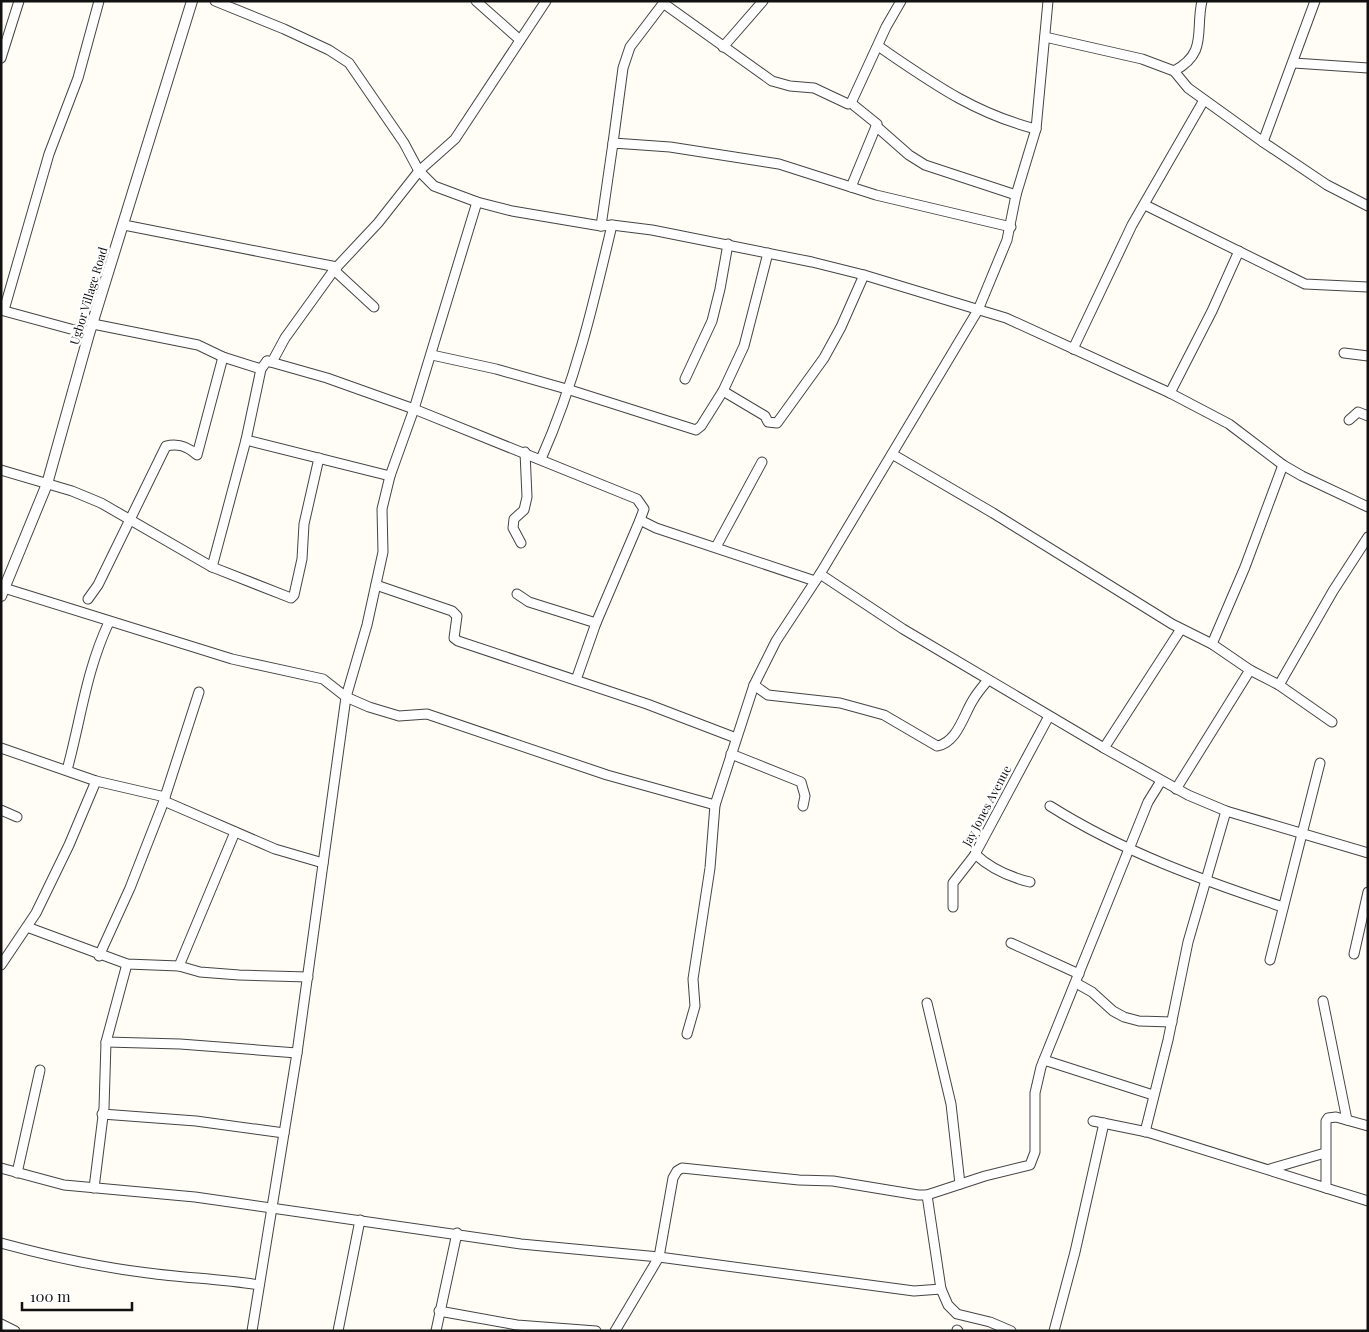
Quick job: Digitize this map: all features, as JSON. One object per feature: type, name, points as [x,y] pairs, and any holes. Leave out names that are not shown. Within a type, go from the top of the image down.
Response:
[{"type":"street","points":[[1,58],[19,1]]},
{"type":"street","points":[[89,334],[3,310],[47,162],[78,78],[99,1]]},
{"type":"street","name":"Ugbor Village Road","points":[[2,590],[47,484],[89,334],[94,324],[192,1]]},
{"type":"street","points":[[215,1],[284,29],[329,50],[349,63],[394,127],[419,171],[434,186],[476,202],[512,212],[601,226],[612,225],[728,244],[864,275],[1006,318],[1170,393],[1229,424],[1284,465],[1325,488],[1368,507]]},
{"type":"street","points":[[476,1],[520,40]]},
{"type":"street","points":[[264,365],[272,362],[285,338],[335,269],[378,223],[419,171],[455,139],[546,1]]},
{"type":"street","points":[[723,47],[763,1]]},
{"type":"street","points":[[851,103],[902,1]]},
{"type":"street","points":[[686,1034],[695,1006],[693,978],[713,850],[715,805],[754,685],[776,641],[817,577],[978,310],[1011,227],[1016,195],[1036,130],[1048,1]]},
{"type":"street","points":[[1174,72],[1187,62],[1198,44],[1202,1]]},
{"type":"street","points":[[1263,142],[1294,63],[1315,1]]},
{"type":"street","points":[[601,226],[614,143],[622,68],[630,47],[664,2],[772,81],[790,86],[814,88],[845,104],[851,103],[875,121],[876,126],[908,156],[925,165],[1016,195]]},
{"type":"street","points":[[1045,37],[1147,60],[1174,72],[1188,88],[1263,142],[1327,185],[1368,206]]},
{"type":"street","points":[[878,46],[937,87],[988,115],[1036,130]]},
{"type":"street","points":[[1294,63],[1368,68]]},
{"type":"street","points":[[1074,348],[1132,225],[1204,100]]},
{"type":"street","points":[[852,187],[876,126]]},
{"type":"street","points":[[614,143],[670,147],[779,164],[852,187],[1011,227]]},
{"type":"street","points":[[252,1331],[297,1053],[346,697],[383,552],[382,509],[390,476],[432,355],[476,202]]},
{"type":"street","points":[[1145,205],[1305,284],[1368,287]]},
{"type":"street","points":[[124,225],[335,269],[374,307]]},
{"type":"street","points":[[541,459],[570,390],[592,311],[612,225]]},
{"type":"street","points":[[685,379],[712,321],[728,244]]},
{"type":"street","points":[[1170,393],[1212,310],[1239,251]]},
{"type":"street","points":[[432,355],[496,369],[570,390],[696,430],[701,426],[723,391],[744,346],[768,253]]},
{"type":"street","points":[[723,391],[765,416],[768,422],[777,423],[824,358],[841,327],[864,275]]},
{"type":"street","points":[[94,324],[198,345],[224,357],[327,378],[525,452],[638,499],[644,508],[640,520],[596,623],[576,680]]},
{"type":"street","points":[[1344,353],[1368,356]]},
{"type":"street","points":[[88,599],[98,585],[166,446],[176,443],[187,447],[197,455],[224,357]]},
{"type":"street","points":[[212,567],[264,365]]},
{"type":"street","points":[[1349,420],[1358,412],[1368,416]]},
{"type":"street","points":[[246,440],[390,476]]},
{"type":"street","points":[[521,543],[513,528],[514,519],[524,510],[527,497],[525,452]]},
{"type":"street","points":[[892,454],[993,513],[1181,629],[1212,644],[1250,670],[1279,685],[1332,722]]},
{"type":"street","points":[[1,470],[101,503],[212,567],[288,598],[294,595],[302,558],[304,524],[319,458]]},
{"type":"street","points":[[716,546],[762,462]]},
{"type":"street","points":[[1212,644],[1245,567],[1284,465]]},
{"type":"street","points":[[640,520],[656,528],[817,577],[988,680],[1176,789],[1226,811],[1368,854]]},
{"type":"street","points":[[1279,685],[1333,591],[1368,538]]},
{"type":"street","points":[[376,585],[452,611],[457,616],[454,638],[458,642],[576,680],[736,738]]},
{"type":"street","points":[[2,590],[232,659],[324,678],[346,697],[369,708],[400,716],[427,714],[607,775],[715,805]]},
{"type":"street","points":[[517,594],[529,602],[596,623]]},
{"type":"street","points":[[67,770],[86,684],[98,646],[109,622]]},
{"type":"street","points":[[1104,748],[1181,629]]},
{"type":"street","points":[[1176,789],[1250,670]]},
{"type":"street","points":[[754,685],[768,696],[840,703],[884,715],[937,746],[947,743],[955,734],[973,700],[988,680]]},
{"type":"street","points":[[99,956],[133,880],[164,799],[199,692]]},
{"type":"street","name":"Jay Jones Avenue","points":[[953,907],[953,883],[975,854],[1049,716]]},
{"type":"street","points":[[1,748],[96,781],[164,799],[274,849],[323,863]]},
{"type":"street","points":[[731,754],[801,782],[805,796],[803,806]]},
{"type":"street","points":[[1270,960],[1320,763]]},
{"type":"street","points":[[1,965],[27,927],[69,845],[96,781]]},
{"type":"street","points":[[615,1331],[659,1257],[674,1178],[677,1171],[682,1168],[799,1180],[833,1180],[927,1195],[984,1176],[1028,1167],[1033,1162],[1035,1093],[1044,1060],[1130,851],[1148,802],[1161,781]]},
{"type":"street","points":[[1050,806],[1130,851],[1206,881],[1283,907]]},
{"type":"street","points":[[1,810],[17,817]]},
{"type":"street","points":[[1145,1132],[1172,1022],[1188,942],[1226,811]]},
{"type":"street","points":[[179,966],[236,832]]},
{"type":"street","points":[[975,854],[1000,872],[1030,882]]},
{"type":"street","points":[[1354,954],[1368,892]]},
{"type":"street","points":[[27,927],[99,956],[127,964],[179,966],[200,972],[308,977]]},
{"type":"street","points":[[1011,943],[1077,979],[1113,1011],[1124,1017],[1138,1021],[1172,1022]]},
{"type":"street","points":[[94,1188],[104,1108],[106,1042],[127,964]]},
{"type":"street","points":[[1323,1001],[1347,1120]]},
{"type":"street","points":[[928,1003],[951,1104],[960,1184]]},
{"type":"street","points":[[106,1042],[180,1044],[297,1053]]},
{"type":"street","points":[[1044,1060],[1153,1095]]},
{"type":"street","points":[[17,1173],[40,1070]]},
{"type":"street","points":[[102,1114],[196,1121],[284,1132]]},
{"type":"street","points":[[1326,1188],[1326,1121],[1332,1117],[1368,1126]]},
{"type":"street","points":[[1093,1121],[1145,1132],[1270,1169],[1368,1201]]},
{"type":"street","points":[[1054,1331],[1075,1252],[1104,1123]]},
{"type":"street","points":[[1270,1169],[1325,1153]]},
{"type":"street","points":[[2,1171],[64,1185],[195,1197],[272,1210],[457,1233],[520,1244],[659,1257],[906,1290],[931,1291],[941,1289]]},
{"type":"street","points":[[927,1195],[941,1289],[948,1305],[957,1314],[990,1322],[1011,1331]]},
{"type":"street","points":[[338,1331],[360,1220]]},
{"type":"street","points":[[436,1331],[457,1233]]},
{"type":"street","points":[[1,1243],[148,1273],[258,1285]]},
{"type":"street","points":[[439,1311],[517,1325],[596,1331]]},
{"type":"street","points":[[1,1324],[15,1331]]}]
